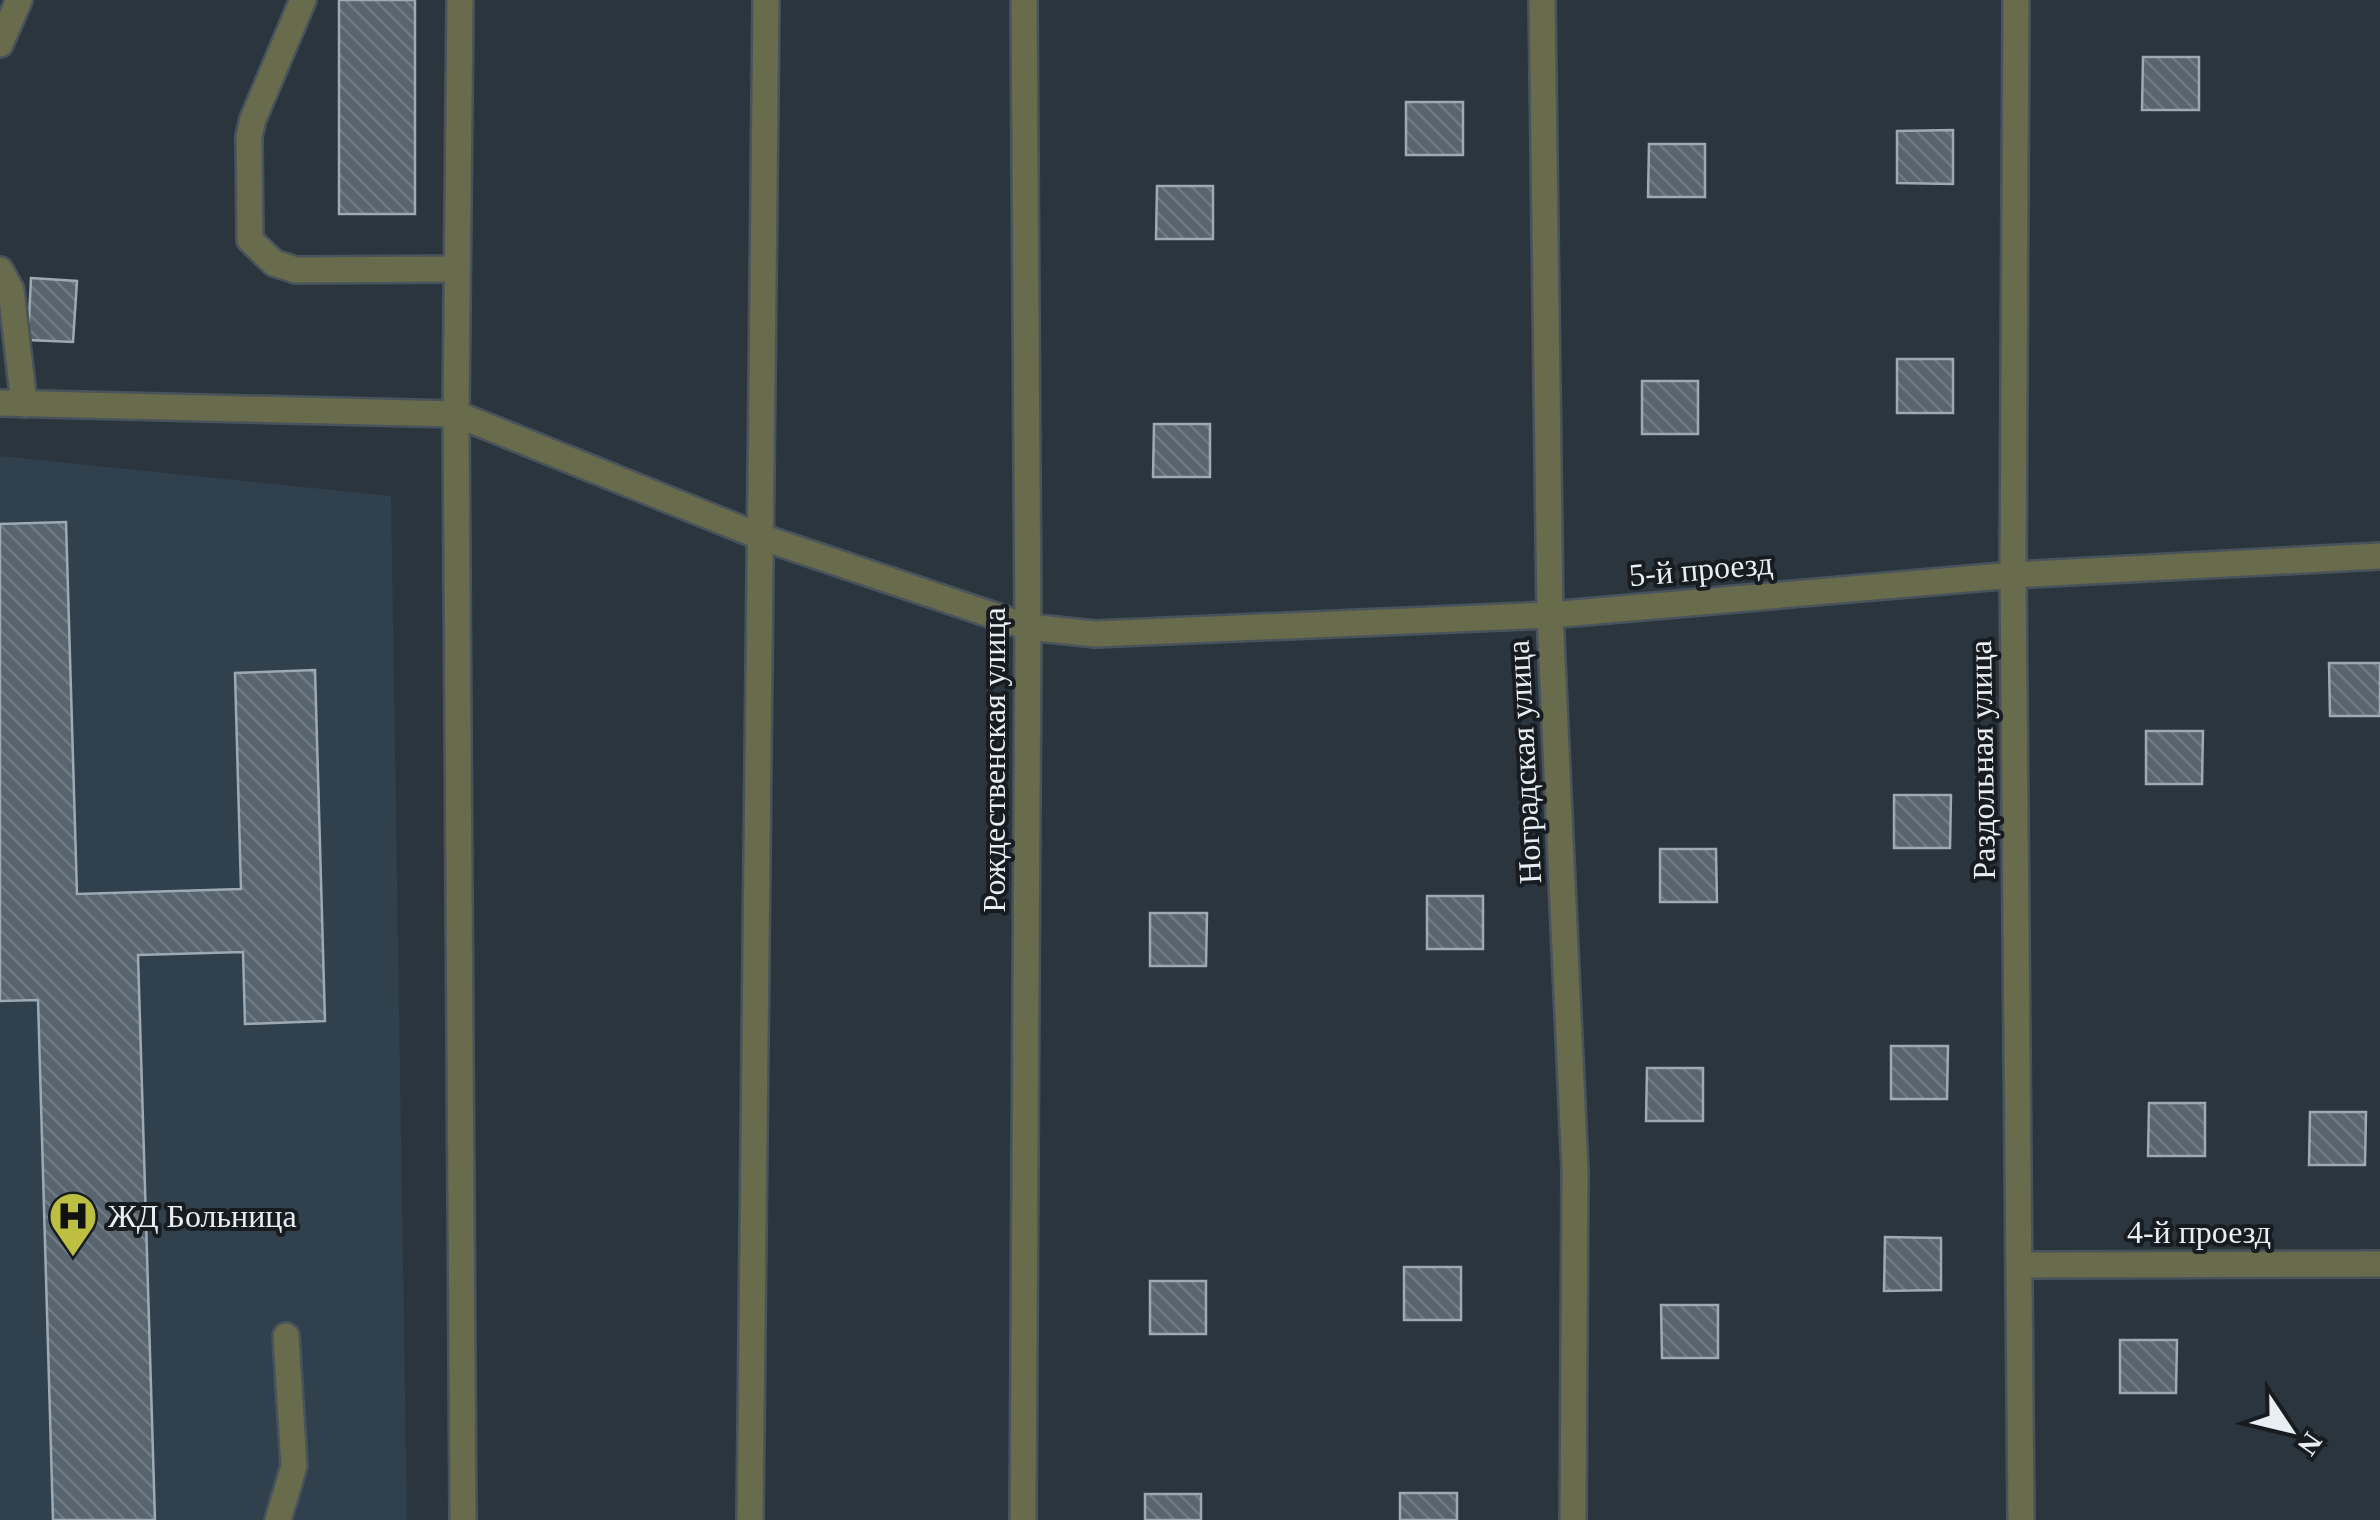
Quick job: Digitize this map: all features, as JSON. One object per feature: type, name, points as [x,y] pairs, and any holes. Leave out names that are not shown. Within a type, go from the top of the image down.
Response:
[{"type":"street","points":[[0,44],[19,0]]},
{"type":"street","points":[[303,0],[252,119],[250,240],[274,263],[296,270],[458,269]]},
{"type":"street","points":[[460,0],[456,414],[463,1520]]},
{"type":"street","points":[[750,1520],[766,0]]},
{"type":"street","name":"Рождественская улица","points":[[1023,1520],[1028,627],[1024,0]]},
{"type":"street","name":"Ноградская улица","points":[[1542,0],[1550,614],[1575,1171],[1573,1520]]},
{"type":"street","name":"Раздольная улица","points":[[2016,0],[2013,575],[2021,1520]]},
{"type":"street","points":[[0,270],[12,290],[12,403],[456,414]]},
{"type":"street","name":"5-й проезд","points":[[456,414],[761,537],[1028,627],[1095,634],[1550,614],[2013,575],[2380,556]]},
{"type":"street","name":"4-й проезд","points":[[2019,1265],[2380,1264]]},
{"type":"street","points":[[278,1520],[294,1466],[286,1336]]},
{"type":"shaded area","points":[[0,456],[391,496],[407,1520],[0,1520]]},
{"type":"building","points":[[339,0],[415,0],[415,214],[339,214]]},
{"type":"building","points":[[2143,57],[2199,57],[2199,110],[2142,110]]},
{"type":"building","points":[[1406,102],[1463,102],[1463,155],[1406,155]]},
{"type":"building","points":[[1953,130],[1953,184],[1897,183],[1897,131]]},
{"type":"building","points":[[1649,144],[1705,144],[1705,197],[1648,197]]},
{"type":"building","points":[[1157,186],[1213,186],[1213,239],[1156,239]]},
{"type":"building","points":[[31,278],[77,281],[73,342],[28,340]]},
{"type":"building","points":[[1897,359],[1953,359],[1953,413],[1897,413]]},
{"type":"building","points":[[1642,381],[1698,381],[1698,434],[1642,434]]},
{"type":"building","points":[[1154,424],[1210,424],[1210,477],[1153,477]]},
{"type":"building","points":[[66,522],[77,894],[241,889],[235,673],[315,670],[325,1021],[245,1024],[243,952],[138,955],[155,1520],[53,1520],[38,1000],[0,1001],[0,524]]},
{"type":"building","points":[[2329,663],[2380,663],[2380,716],[2330,716]]},
{"type":"building","points":[[2146,731],[2203,731],[2202,784],[2146,784]]},
{"type":"building","points":[[1894,795],[1951,795],[1950,848],[1894,848]]},
{"type":"building","points":[[1660,849],[1716,849],[1717,902],[1660,902]]},
{"type":"building","points":[[1427,896],[1483,896],[1483,949],[1427,949]]},
{"type":"building","points":[[1150,913],[1207,913],[1206,966],[1150,966]]},
{"type":"building","points":[[1891,1046],[1948,1046],[1947,1099],[1891,1099]]},
{"type":"building","points":[[1647,1068],[1703,1068],[1703,1121],[1646,1121]]},
{"type":"building","points":[[2149,1103],[2205,1103],[2205,1156],[2148,1156]]},
{"type":"building","points":[[2310,1112],[2366,1112],[2365,1165],[2309,1165]]},
{"type":"building","points":[[1885,1237],[1941,1238],[1941,1290],[1884,1291]]},
{"type":"building","points":[[1404,1267],[1461,1267],[1461,1320],[1404,1320]]},
{"type":"building","points":[[1150,1281],[1206,1281],[1206,1334],[1150,1334]]},
{"type":"building","points":[[1661,1305],[1718,1305],[1718,1358],[1662,1358]]},
{"type":"building","points":[[2120,1340],[2177,1340],[2176,1393],[2120,1393]]},
{"type":"building","points":[[1400,1493],[1457,1493],[1457,1520],[1400,1520]]},
{"type":"building","points":[[1145,1494],[1201,1494],[1201,1520],[1145,1520]]},
{"type":"place","name":"ЖД Больница","points":[[73,1258]]}]
